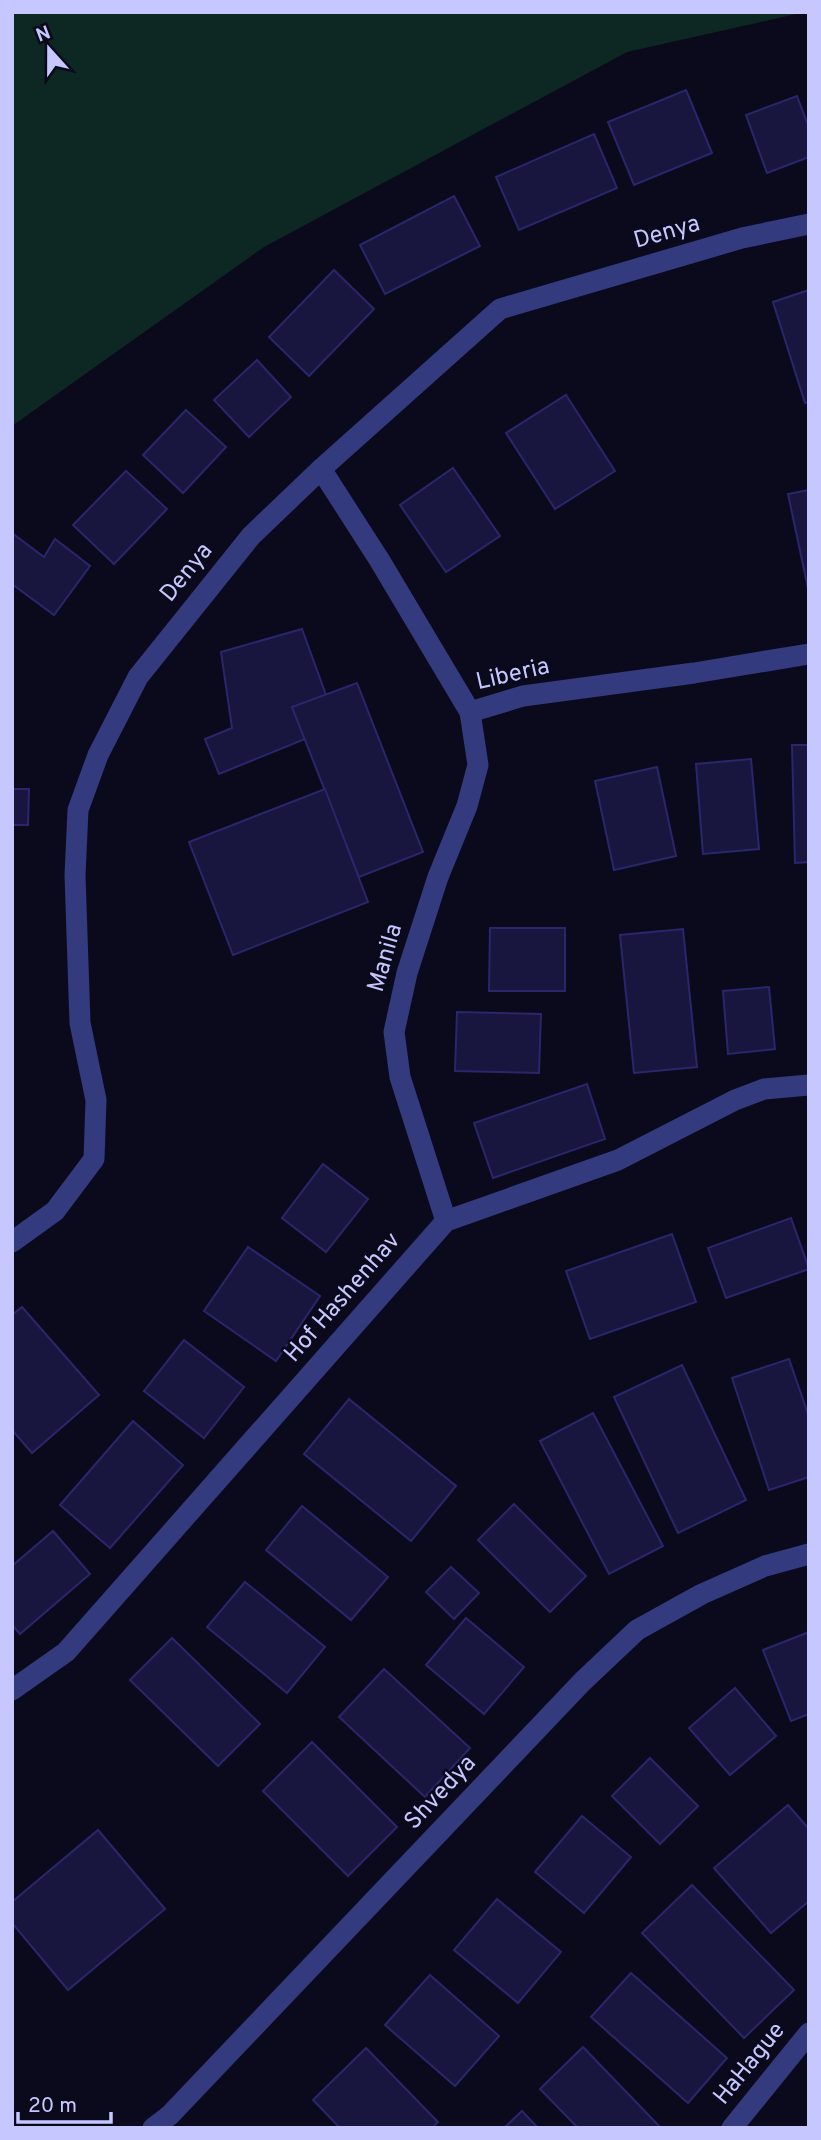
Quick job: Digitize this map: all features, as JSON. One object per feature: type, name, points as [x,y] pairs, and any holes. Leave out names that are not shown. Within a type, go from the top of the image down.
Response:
[{"type":"street","name":"Denya","points":[[12,1242],[55,1211],[94,1159],[96,1101],[80,1023],[75,875],[78,810],[98,755],[138,677],[251,536],[321,469],[500,309],[742,238],[809,224]]},
{"type":"street","name":"Liberia","points":[[321,469],[380,561],[470,712],[523,696],[809,654]]},
{"type":"street","name":"Manila","points":[[446,1221],[400,1077],[394,1032],[407,973],[438,877],[467,806],[478,765],[470,712]]},
{"type":"street","name":"Hof Hashenhav","points":[[12,1690],[66,1652],[446,1221],[618,1160],[735,1100],[764,1089],[809,1085]]},
{"type":"street","name":"Shvedya","points":[[153,2128],[170,2115],[235,2048],[583,1681],[637,1630],[702,1594],[765,1566],[809,1554]]},
{"type":"street","name":"HaHague","points":[[732,2128],[809,2033]]},
{"type":"green space","points":[[12,12],[805,12],[627,52],[264,247],[12,426]]},
{"type":"building","points":[[686,90],[712,153],[634,185],[608,122]]},
{"type":"building","points":[[797,96],[809,128],[809,157],[767,173],[746,115]]},
{"type":"building","points":[[594,134],[617,188],[519,230],[496,177]]},
{"type":"building","points":[[454,196],[480,246],[385,294],[360,245]]},
{"type":"building","points":[[334,270],[374,309],[309,376],[269,337]]},
{"type":"building","points":[[809,290],[809,402],[805,403],[773,302]]},
{"type":"building","points":[[257,360],[291,397],[249,437],[214,400]]},
{"type":"building","points":[[566,395],[615,471],[555,509],[506,433]]},
{"type":"building","points":[[186,410],[226,447],[183,493],[143,455]]},
{"type":"building","points":[[453,468],[500,536],[446,572],[400,505]]},
{"type":"building","points":[[126,471],[167,509],[114,564],[73,525]]},
{"type":"building","points":[[809,490],[809,593],[788,494]]},
{"type":"building","points":[[12,533],[44,557],[55,539],[90,566],[54,615],[12,584]]},
{"type":"building","points":[[302,629],[326,695],[292,707],[305,739],[219,774],[205,739],[232,728],[221,652]]},
{"type":"building","points":[[357,683],[423,852],[359,877],[292,707]]},
{"type":"building","points":[[792,745],[809,745],[809,862],[795,863]]},
{"type":"building","points":[[751,759],[759,849],[703,854],[696,764]]},
{"type":"building","points":[[657,767],[676,856],[614,870],[595,781]]},
{"type":"building","points":[[12,789],[29,789],[28,825],[12,825]]},
{"type":"building","points":[[325,789],[368,902],[233,955],[189,842]]},
{"type":"building","points":[[490,928],[565,928],[565,991],[489,991]]},
{"type":"building","points":[[683,929],[697,1067],[634,1073],[620,935]]},
{"type":"building","points":[[769,987],[775,1049],[728,1054],[723,991]]},
{"type":"building","points":[[457,1012],[541,1014],[539,1073],[455,1071]]},
{"type":"building","points":[[587,1084],[605,1139],[493,1178],[474,1123]]},
{"type":"building","points":[[323,1164],[368,1199],[326,1252],[282,1218]]},
{"type":"building","points":[[791,1218],[809,1269],[726,1298],[708,1248]]},
{"type":"building","points":[[672,1234],[696,1302],[590,1339],[566,1271]]},
{"type":"building","points":[[248,1247],[320,1296],[276,1361],[204,1311]]},
{"type":"building","points":[[22,1307],[99,1395],[32,1453],[12,1430],[12,1315]]},
{"type":"building","points":[[184,1340],[244,1387],[204,1438],[144,1391]]},
{"type":"building","points":[[789,1359],[809,1417],[809,1477],[769,1490],[732,1378]]},
{"type":"building","points":[[682,1365],[746,1500],[678,1533],[614,1397]]},
{"type":"building","points":[[349,1399],[456,1486],[411,1541],[304,1454]]},
{"type":"building","points":[[593,1413],[663,1546],[609,1574],[540,1441]]},
{"type":"building","points":[[133,1421],[183,1465],[110,1548],[60,1505]]},
{"type":"building","points":[[514,1504],[586,1576],[550,1612],[478,1540]]},
{"type":"building","points":[[302,1506],[388,1577],[351,1620],[266,1550]]},
{"type":"building","points":[[53,1531],[90,1574],[20,1634],[12,1625],[12,1566]]},
{"type":"building","points":[[451,1567],[479,1593],[454,1619],[426,1592]]},
{"type":"building","points":[[245,1582],[325,1647],[287,1693],[207,1627]]},
{"type":"building","points":[[466,1618],[524,1667],[484,1714],[426,1665]]},
{"type":"building","points":[[809,1632],[809,1714],[791,1721],[763,1650]]},
{"type":"building","points":[[172,1638],[260,1724],[218,1766],[130,1680]]},
{"type":"building","points":[[384,1669],[470,1748],[425,1797],[339,1717]]},
{"type":"building","points":[[735,1688],[776,1736],[730,1775],[689,1728]]},
{"type":"building","points":[[312,1742],[397,1827],[348,1876],[263,1791]]},
{"type":"building","points":[[650,1758],[698,1806],[660,1844],[612,1796]]},
{"type":"building","points":[[788,1805],[809,1829],[809,1901],[771,1933],[714,1868]]},
{"type":"building","points":[[582,1816],[631,1857],[584,1913],[535,1872]]},
{"type":"building","points":[[98,1830],[165,1909],[68,1990],[12,1923],[12,1902]]},
{"type":"building","points":[[692,1885],[794,1990],[744,2038],[642,1933]]},
{"type":"building","points":[[497,1899],[561,1952],[518,2003],[454,1950]]},
{"type":"building","points":[[631,1973],[727,2058],[688,2103],[591,2017]]},
{"type":"building","points":[[430,1975],[499,2036],[455,2086],[385,2025]]},
{"type":"building","points":[[583,2047],[661,2128],[578,2128],[540,2089]]},
{"type":"building","points":[[366,2048],[438,2122],[432,2128],[340,2128],[313,2100]]},
{"type":"building","points":[[522,2111],[538,2128],[504,2128]]}]
